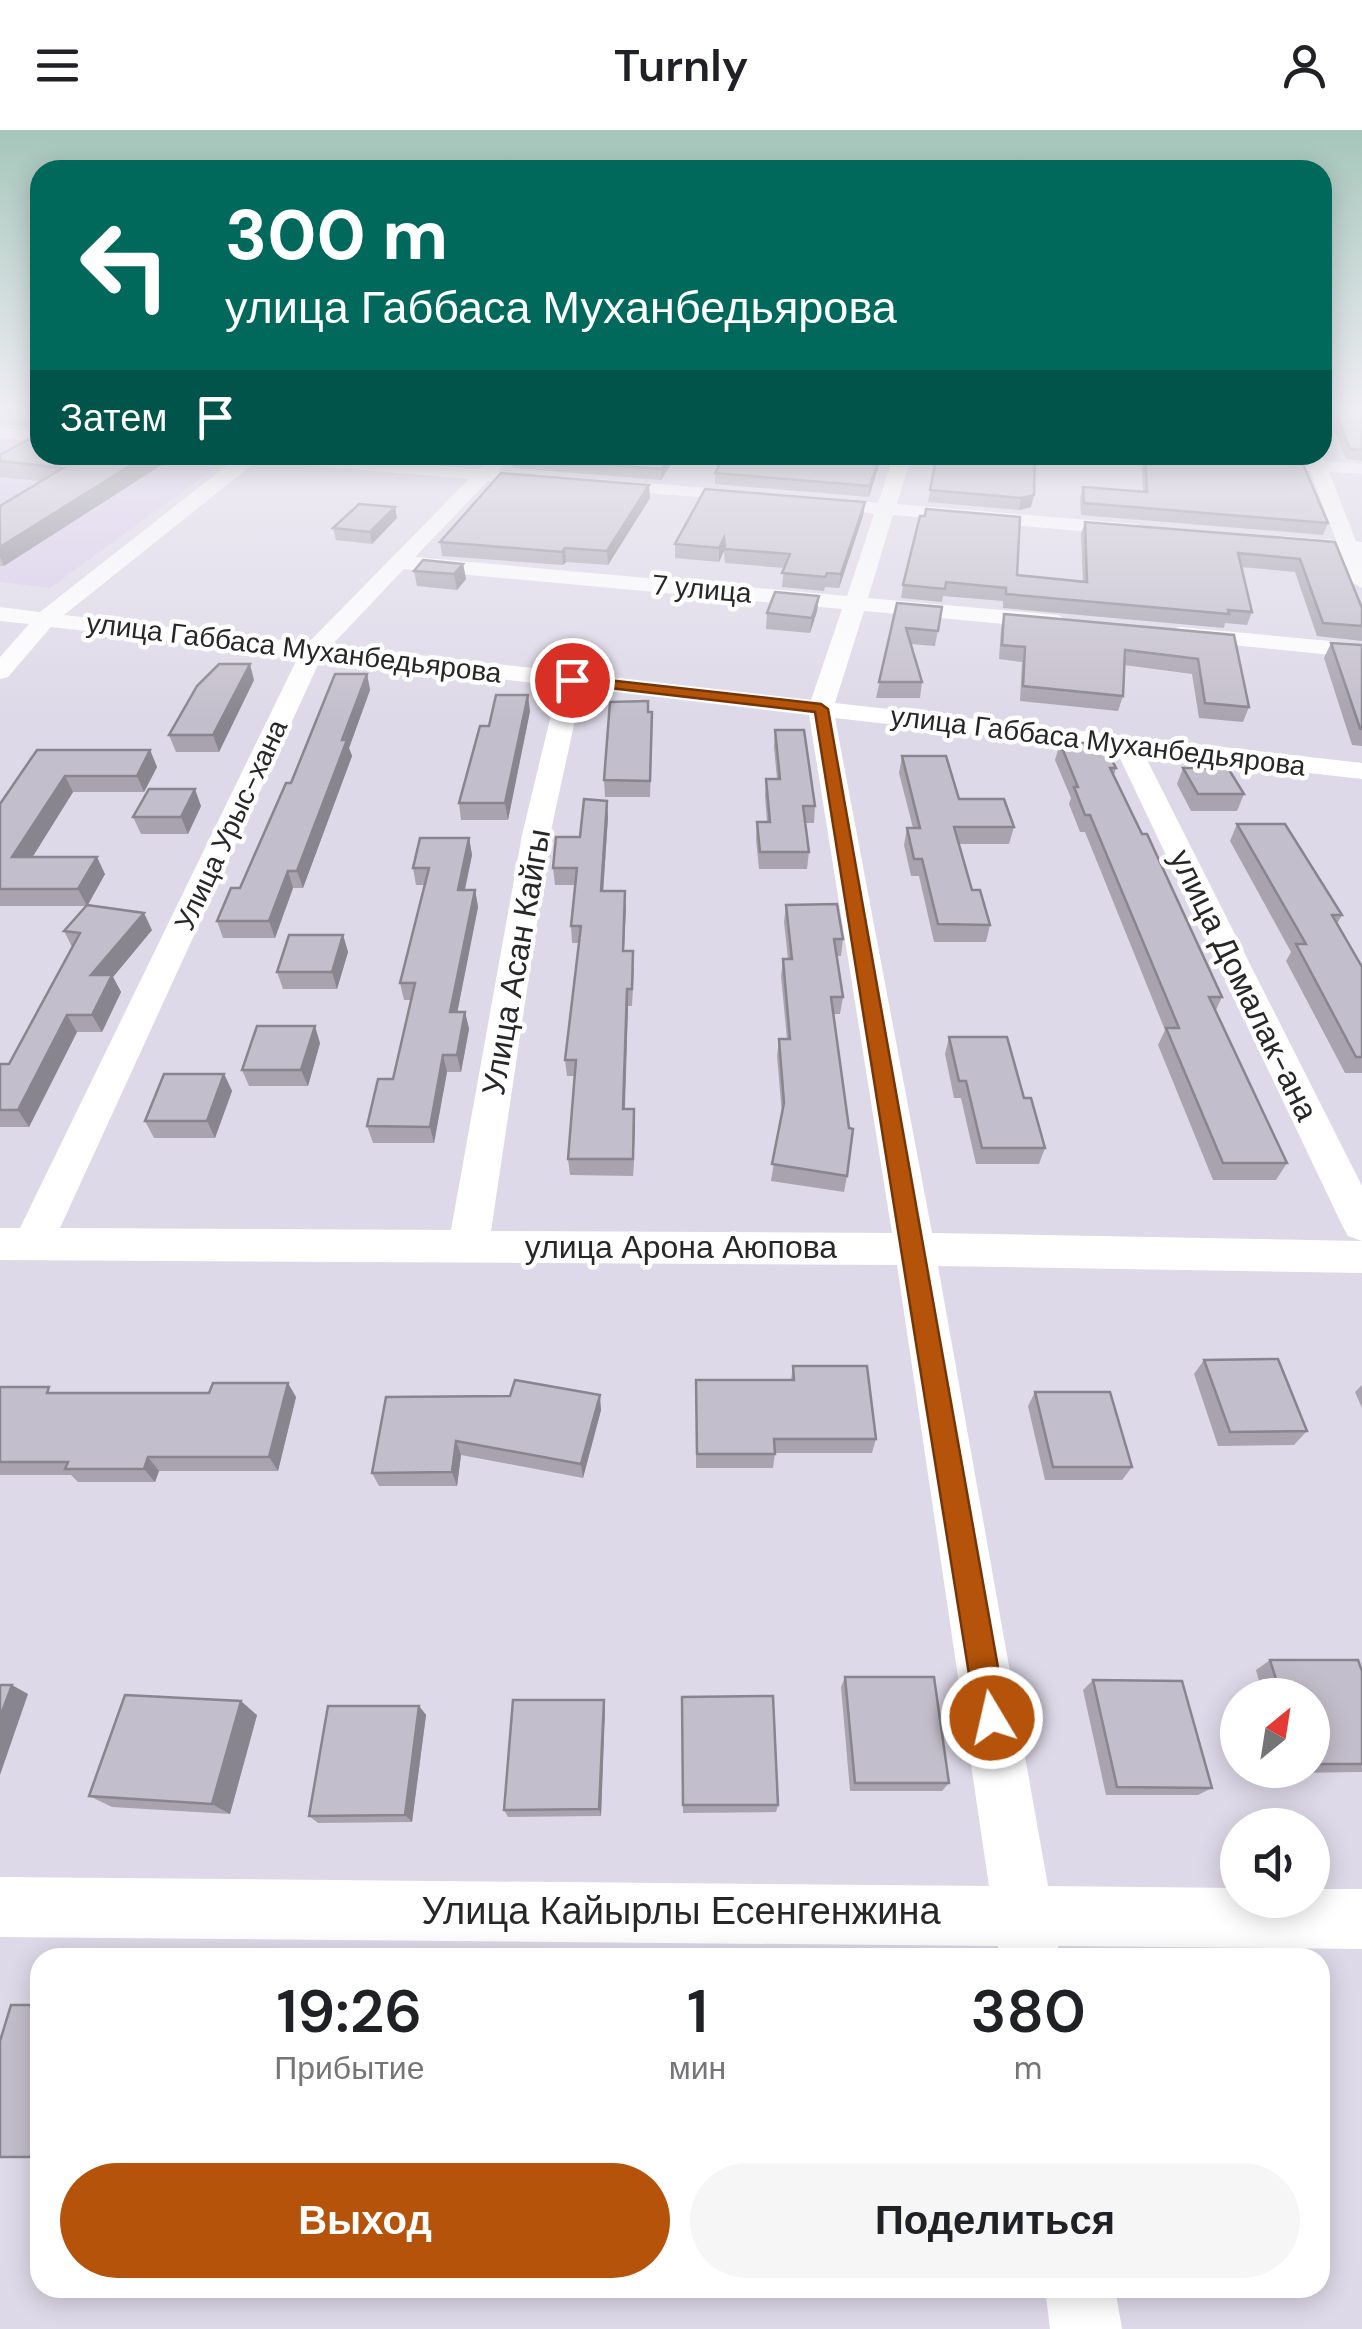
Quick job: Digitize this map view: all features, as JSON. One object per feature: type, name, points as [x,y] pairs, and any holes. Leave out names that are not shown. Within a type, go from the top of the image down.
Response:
[{"type":"street","points":[[0,672],[45,619],[178,514]]},
{"type":"street","name":"Улица Урыс-хана","points":[[16,1245],[313,651],[447,514]]},
{"type":"street","points":[[866,514],[856,603],[821,709],[915,1250],[1027,1936]]},
{"type":"street","points":[[947,514],[1156,531]]},
{"type":"street","points":[[1339,514],[1355,548],[1362,582]]},
{"type":"street","points":[[1272,541],[1355,548]]},
{"type":"street","name":"7 улица","points":[[400,562],[1089,625]]},
{"type":"street","name":"улица Габбаса Муханбедьярова","points":[[0,614],[1362,771]]},
{"type":"street","points":[[1148,630],[1362,651]]},
{"type":"street","name":"Улица Асан Кайгы","points":[[468,1246],[536,834],[572,680]]},
{"type":"street","name":"улица Домалак-ана","points":[[1126,744],[1362,1225]]},
{"type":"street","name":"улица Арона Аюпова","points":[[16,1245],[468,1246],[1362,1257]]},
{"type":"street","name":"Улица Кайырлы Есенгенжина","points":[[0,1907],[1027,1936],[1362,1918]]},
{"type":"street","points":[[1081,2298],[1086,2329]]},
{"type":"shaded area","points":[[0,514],[152,514],[50,588],[0,582]]},
{"type":"building","points":[[0,514],[53,514],[0,547]]},
{"type":"building","points":[[349,514],[388,514],[370,532],[333,528]]},
{"type":"building","points":[[465,514],[631,514],[607,551],[565,548],[562,552],[440,542]]},
{"type":"building","points":[[692,514],[861,514],[841,574],[827,573],[825,577],[782,573],[790,554],[725,549],[724,538],[719,548],[675,544]]},
{"type":"building","points":[[1214,514],[1324,514],[1328,523]]},
{"type":"building","points":[[920,516],[1020,517],[1017,575],[1087,582],[1085,522],[1335,542],[1362,608],[1362,626],[1323,623],[1300,559],[1238,553],[1252,612],[1228,610],[1229,614],[1006,594],[1006,588],[946,582],[945,589],[903,585]]},
{"type":"building","points":[[423,560],[463,564],[454,574],[414,571]]},
{"type":"building","points":[[775,592],[819,596],[812,618],[767,613]]},
{"type":"building","points":[[897,603],[942,607],[938,631],[906,628],[922,682],[879,682]]},
{"type":"building","points":[[1004,614],[1234,635],[1249,707],[1205,703],[1198,659],[1125,650],[1123,696],[1023,686],[1025,647],[1002,645]]},
{"type":"building","points":[[1331,643],[1362,645],[1362,729],[1360,728]]},
{"type":"building","points":[[219,664],[250,664],[213,735],[169,735],[197,686]]},
{"type":"building","points":[[335,674],[367,674],[342,740],[347,740],[297,871],[288,871],[269,921],[217,921],[231,888],[240,888],[286,783],[291,783]]},
{"type":"building","points":[[496,695],[528,695],[505,803],[459,803],[480,726],[489,726]]},
{"type":"building","points":[[648,701],[648,712],[652,712],[650,781],[604,780],[610,702]]},
{"type":"building","points":[[775,730],[804,730],[815,806],[803,806],[809,852],[760,852],[757,822],[770,822],[766,779],[780,779]]},
{"type":"building","points":[[1060,743],[1103,743],[1116,768],[1110,768],[1142,834],[1147,834],[1222,997],[1209,997],[1287,1163],[1223,1163],[1166,1028],[1179,1028],[1090,815],[1085,815]]},
{"type":"building","points":[[37,750],[150,750],[137,776],[65,776],[12,857],[97,857],[78,889],[0,889],[0,804]]},
{"type":"building","points":[[902,756],[946,756],[959,799],[1004,799],[1014,827],[954,827],[972,890],[980,890],[990,925],[938,924],[922,859],[914,859],[907,828],[920,828]]},
{"type":"building","points":[[1183,768],[1228,768],[1244,794],[1198,794]]},
{"type":"building","points":[[149,789],[195,789],[181,817],[133,817]]},
{"type":"building","points":[[584,799],[607,801],[601,891],[625,891],[623,951],[633,951],[632,989],[627,989],[623,1109],[634,1109],[633,1159],[568,1159],[576,1060],[565,1060],[581,926],[571,926],[577,868],[553,868],[556,837],[580,837]]},
{"type":"building","points":[[1237,824],[1285,824],[1342,915],[1332,915],[1362,967],[1362,1057],[1356,1057],[1296,944],[1306,944]]},
{"type":"building","points":[[420,838],[469,838],[458,890],[475,890],[450,1012],[465,1012],[457,1055],[443,1055],[430,1127],[367,1126],[378,1079],[393,1079],[415,983],[400,983],[429,868],[413,868]]},
{"type":"building","points":[[837,904],[843,939],[834,939],[843,997],[831,997],[849,1128],[853,1129],[847,1176],[772,1164],[784,1103],[779,1039],[790,1039],[783,959],[792,959],[786,905]]},
{"type":"building","points":[[87,905],[144,913],[91,975],[112,975],[92,1015],[67,1015],[18,1110],[0,1110],[0,1064],[9,1064],[80,933],[64,931]]},
{"type":"building","points":[[289,935],[343,935],[332,972],[277,972]]},
{"type":"building","points":[[257,1026],[315,1026],[301,1070],[242,1070]]},
{"type":"building","points":[[949,1037],[1007,1037],[1024,1098],[1031,1098],[1045,1148],[982,1148],[966,1081],[959,1081]]},
{"type":"building","points":[[164,1074],[224,1074],[207,1121],[145,1121]]},
{"type":"building","points":[[1278,1359],[1307,1431],[1230,1432],[1204,1360]]},
{"type":"building","points":[[793,1366],[867,1366],[876,1439],[774,1439],[775,1454],[697,1454],[696,1380],[794,1380]]},
{"type":"building","points":[[515,1380],[600,1395],[581,1464],[456,1441],[452,1472],[372,1473],[386,1397],[510,1396]]},
{"type":"building","points":[[213,1383],[288,1383],[269,1457],[148,1457],[144,1469],[65,1469],[68,1462],[0,1462],[0,1387],[49,1387],[47,1393],[209,1393]]},
{"type":"building","points":[[1035,1392],[1110,1392],[1132,1467],[1053,1467]]},
{"type":"building","points":[[1270,1660],[1358,1660],[1362,1671],[1362,1764],[1330,1764],[1330,1678],[1276,1678]]},
{"type":"building","points":[[845,1677],[934,1677],[949,1783],[855,1783]]},
{"type":"building","points":[[1093,1680],[1182,1681],[1212,1788],[1117,1787]]},
{"type":"building","points":[[0,1685],[12,1685],[0,1717]]},
{"type":"building","points":[[125,1695],[241,1701],[212,1804],[89,1796]]},
{"type":"building","points":[[773,1696],[778,1805],[683,1805],[682,1697]]},
{"type":"building","points":[[513,1700],[604,1700],[599,1809],[504,1810]]},
{"type":"building","points":[[328,1706],[419,1706],[405,1815],[309,1816]]},
{"type":"building","points":[[11,2005],[30,2005],[30,2157],[0,2157],[0,2041]]},
{"type":"route","points":[[572,680],[821,709],[992,1718]]}]
